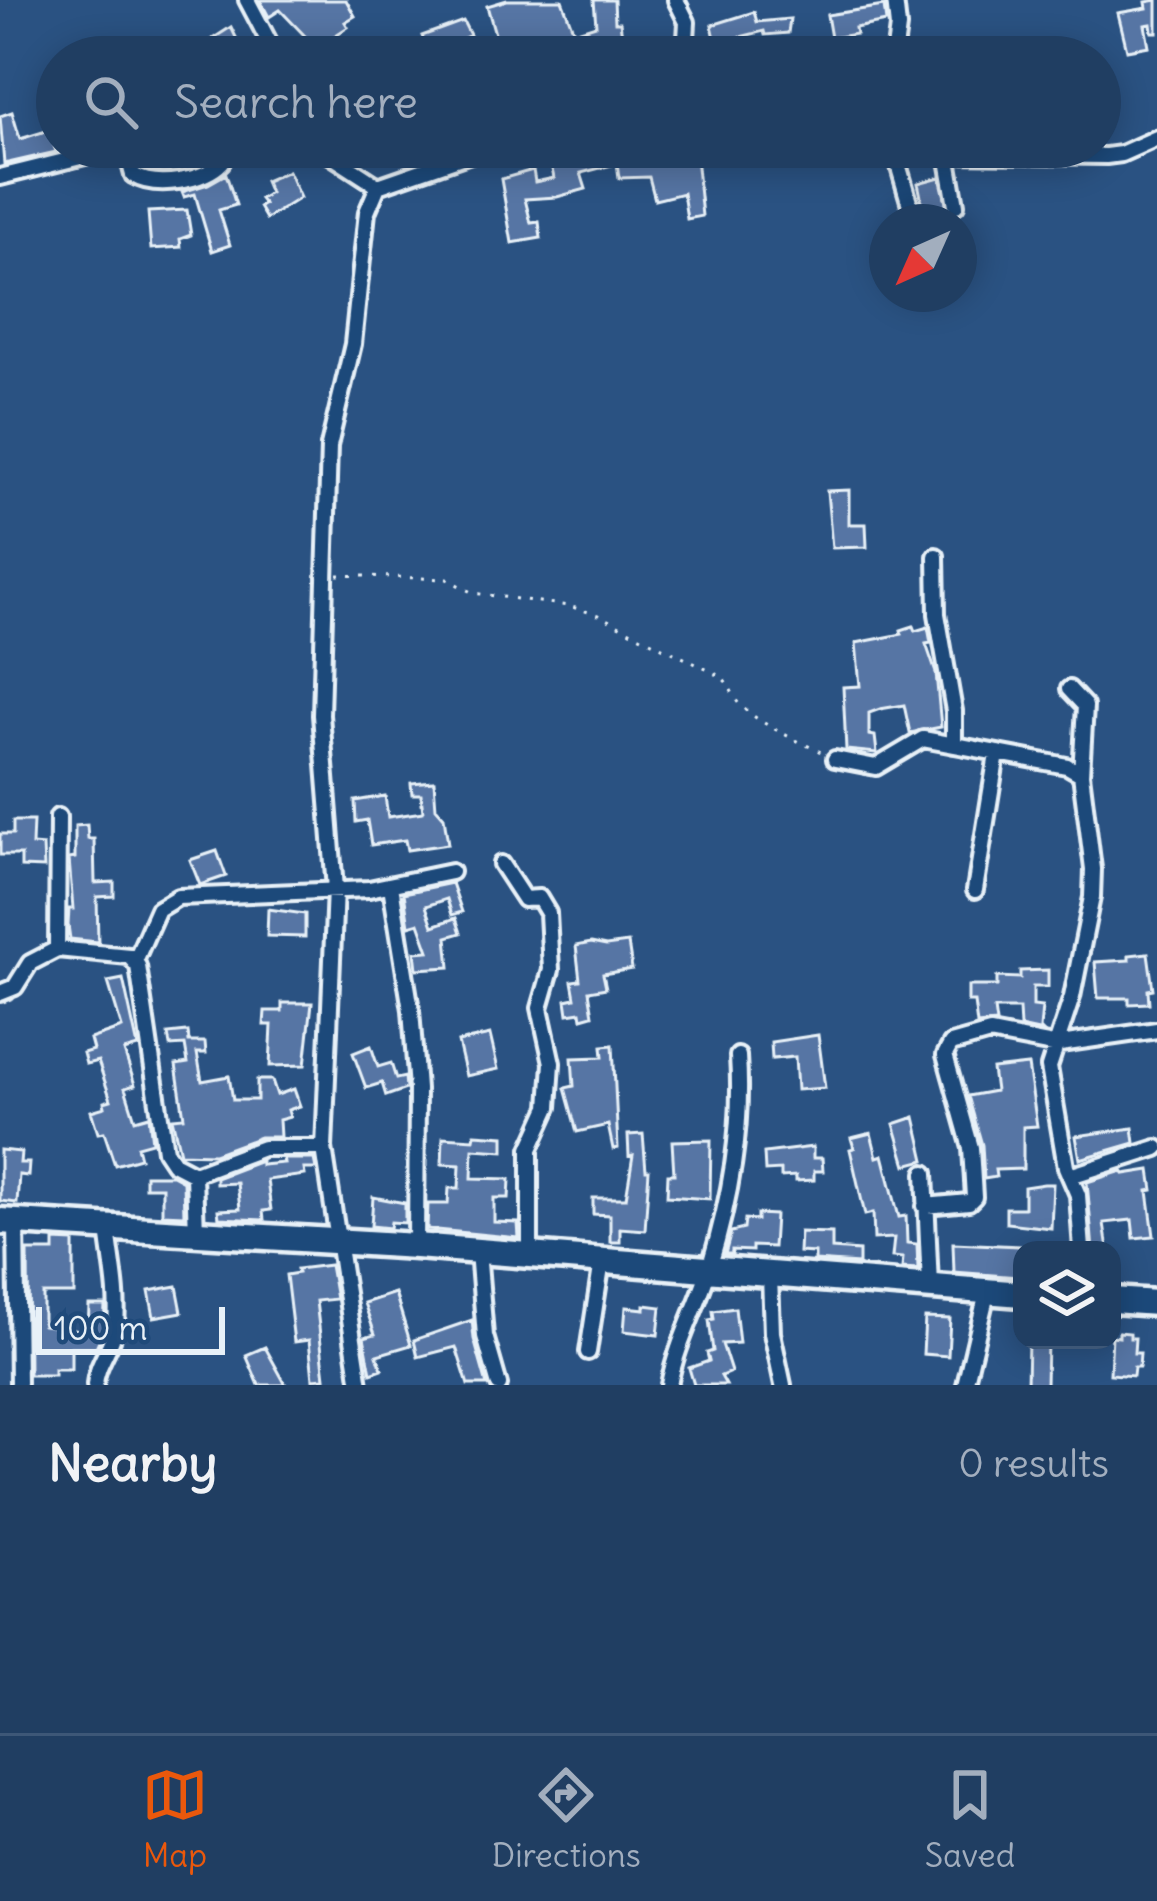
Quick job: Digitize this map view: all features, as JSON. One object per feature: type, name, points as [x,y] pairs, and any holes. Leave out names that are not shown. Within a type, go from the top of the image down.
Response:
[{"type":"highway","points":[[8,1221],[416,1246],[1013,1294]]},
{"type":"highway","points":[[1121,1301],[1157,1303]]},
{"type":"street","points":[[247,0],[266,36]]},
{"type":"street","points":[[676,0],[687,22],[686,36]]},
{"type":"street","points":[[896,0],[897,36]]},
{"type":"street","points":[[1121,154],[1157,138]]},
{"type":"street","points":[[0,177],[36,168]]},
{"type":"street","points":[[132,168],[147,184],[215,168]]},
{"type":"street","points":[[350,168],[378,186]]},
{"type":"street","points":[[360,1385],[324,1148],[335,889],[322,755],[329,446],[353,344],[367,212],[378,186],[430,168]]},
{"type":"street","points":[[899,168],[910,204]]},
{"type":"street","points":[[949,168],[956,204]]},
{"type":"street","points":[[936,556],[937,614],[954,711],[955,745]]},
{"type":"street","points":[[1069,688],[1085,706],[1081,774],[1092,897],[1072,997],[1053,1046],[1050,1082],[1070,1176],[1077,1189],[1081,1241]]},
{"type":"street","points":[[836,759],[886,764],[918,740],[1067,766],[1081,774]]},
{"type":"street","points":[[975,890],[997,754]]},
{"type":"street","points":[[57,949],[58,817]]},
{"type":"street","points":[[501,864],[524,899],[539,898],[545,905],[550,930],[551,970],[540,1008],[552,1063],[549,1107],[530,1148],[530,1255]]},
{"type":"street","points":[[324,1148],[262,1148],[194,1174],[173,1163],[165,1151],[135,961],[158,909],[166,902],[195,896],[392,886],[451,872]]},
{"type":"street","points":[[392,886],[412,1010],[417,1089],[416,1246]]},
{"type":"street","points":[[0,993],[15,987],[30,963],[57,949],[95,950],[135,961]]},
{"type":"street","points":[[925,1206],[968,1202],[974,1197],[971,1148],[946,1048],[974,1034],[1053,1046],[1157,1030]]},
{"type":"street","points":[[669,1385],[709,1270],[736,1156],[738,1056]]},
{"type":"street","points":[[1070,1176],[1157,1148]]},
{"type":"street","points":[[925,1173],[930,1286]]},
{"type":"street","points":[[194,1174],[196,1234]]},
{"type":"street","points":[[8,1221],[17,1292],[18,1383]]},
{"type":"street","points":[[95,1385],[116,1322],[108,1228]]},
{"type":"street","points":[[478,1251],[485,1336],[499,1385]]},
{"type":"street","points":[[588,1352],[602,1261]]},
{"type":"street","points":[[770,1276],[774,1345],[783,1385]]},
{"type":"street","points":[[0,1292],[17,1292]]},
{"type":"street","points":[[965,1385],[987,1293]]},
{"type":"path","points":[[326,574],[447,579],[473,593],[569,606],[598,615],[720,676],[746,711],[836,759]]},
{"type":"building","points":[[260,0],[346,0],[355,16],[334,36],[305,36],[280,10],[269,17]]},
{"type":"building","points":[[507,0],[562,0],[574,32],[596,25],[594,0],[614,0],[615,22],[620,22],[622,36],[496,36],[487,6]]},
{"type":"building","points":[[1157,0],[1157,32],[1152,32],[1151,24],[1145,25],[1149,46],[1127,50],[1118,13],[1147,8],[1146,2]]},
{"type":"building","points":[[884,6],[886,22],[855,28],[856,34],[831,36],[827,15]]},
{"type":"building","points":[[754,12],[757,22],[790,19],[788,33],[765,35],[764,31],[714,36],[712,25]]},
{"type":"building","points":[[463,21],[470,35],[468,36],[422,36]]},
{"type":"building","points":[[12,112],[20,139],[36,134],[36,157],[4,164],[0,116]]},
{"type":"building","points":[[552,168],[600,168],[581,173],[586,189],[525,199],[531,223],[539,222],[541,238],[512,243],[501,179],[533,170],[535,182],[554,178]]},
{"type":"building","points":[[618,168],[697,168],[702,216],[687,219],[683,193],[655,200],[649,177],[619,178]]},
{"type":"building","points":[[288,171],[300,198],[266,219],[259,207],[264,204],[260,199],[270,193],[265,181]]},
{"type":"building","points":[[226,174],[236,205],[219,210],[230,245],[212,251],[195,194],[184,197],[182,192]]},
{"type":"building","points":[[940,177],[947,204],[923,204],[918,183]]},
{"type":"building","points":[[187,210],[191,235],[180,239],[181,247],[151,249],[148,212]]},
{"type":"building","points":[[849,490],[849,524],[866,524],[867,547],[832,548],[827,491]]},
{"type":"building","points":[[913,626],[915,631],[928,627],[931,643],[926,644],[936,673],[941,727],[910,733],[904,705],[880,709],[869,713],[869,735],[875,736],[877,753],[846,750],[843,687],[860,686],[856,643],[902,634],[901,630]]},
{"type":"building","points":[[434,781],[436,808],[444,817],[448,844],[407,850],[405,840],[371,845],[367,820],[356,822],[355,801],[385,796],[388,817],[423,812],[421,794],[412,794],[411,783]]},
{"type":"building","points":[[13,821],[33,821],[32,845],[43,846],[44,868],[21,867],[21,855],[0,855],[0,834],[13,834]]},
{"type":"building","points":[[87,825],[88,839],[94,839],[95,883],[114,882],[114,896],[97,897],[98,942],[70,939],[68,925],[69,909],[73,909],[69,859],[75,858],[75,826]]},
{"type":"building","points":[[217,851],[226,876],[200,885],[190,860]]},
{"type":"building","points":[[452,883],[462,912],[452,915],[447,899],[426,906],[433,926],[456,918],[461,933],[447,937],[450,967],[417,969],[415,952],[429,951],[419,923],[409,926],[404,893]]},
{"type":"building","points":[[268,909],[305,914],[305,937],[267,936]]},
{"type":"building","points":[[628,943],[632,969],[603,974],[606,988],[589,991],[593,1015],[582,1018],[581,1012],[568,1014],[566,1000],[575,998],[572,981],[580,980],[576,946]]},
{"type":"building","points":[[1148,953],[1153,989],[1148,990],[1149,1003],[1098,998],[1095,962],[1129,960],[1129,955]]},
{"type":"building","points":[[1048,970],[1048,987],[1033,987],[1033,1006],[1042,1007],[1043,1032],[1020,1027],[1019,1009],[994,1009],[996,1023],[977,1025],[968,986],[997,986],[997,977],[1020,978],[1020,971]]},
{"type":"building","points":[[123,979],[138,1047],[124,1051],[135,1085],[125,1088],[135,1120],[149,1116],[152,1142],[137,1146],[140,1158],[115,1165],[91,1111],[111,1100],[98,1061],[86,1064],[83,1053],[93,1050],[90,1039],[122,1028],[108,982]]},
{"type":"building","points":[[282,1003],[312,1003],[305,1065],[270,1066],[272,1025],[264,1025],[265,1011],[282,1011]]},
{"type":"building","points":[[188,1032],[189,1042],[205,1042],[206,1053],[197,1053],[202,1081],[229,1076],[233,1100],[257,1100],[257,1080],[272,1080],[277,1095],[294,1089],[300,1106],[288,1110],[290,1117],[279,1120],[280,1137],[260,1137],[214,1154],[180,1153],[172,1118],[184,1117],[176,1065],[188,1063],[185,1045],[170,1046],[168,1034]]},
{"type":"building","points":[[490,1035],[498,1069],[466,1076],[458,1042]]},
{"type":"building","points":[[818,1035],[825,1088],[797,1090],[795,1057],[772,1059],[771,1042]]},
{"type":"building","points":[[613,1045],[618,1148],[613,1149],[608,1125],[577,1132],[565,1088],[574,1086],[572,1058],[603,1057],[602,1046]]},
{"type":"building","points":[[371,1046],[378,1067],[391,1063],[396,1079],[405,1077],[406,1089],[386,1096],[382,1083],[366,1088],[353,1053]]},
{"type":"building","points":[[1028,1065],[1037,1126],[1023,1127],[1023,1169],[995,1170],[996,1177],[984,1179],[982,1145],[968,1096],[995,1091],[992,1069]]},
{"type":"building","points":[[915,1117],[925,1160],[906,1165],[894,1124]]},
{"type":"building","points":[[1133,1128],[1135,1143],[1080,1159],[1076,1136]]},
{"type":"building","points":[[871,1133],[877,1157],[883,1155],[899,1217],[906,1216],[907,1243],[917,1244],[918,1269],[902,1268],[903,1258],[892,1257],[894,1238],[874,1239],[873,1213],[865,1215],[850,1149],[854,1148],[851,1138]]},
{"type":"building","points":[[475,1134],[504,1136],[504,1151],[473,1149],[472,1178],[510,1179],[509,1198],[494,1198],[494,1222],[518,1223],[519,1238],[427,1229],[428,1204],[448,1204],[449,1188],[459,1188],[460,1165],[442,1164],[443,1137],[474,1139]]},
{"type":"building","points":[[643,1134],[649,1170],[645,1230],[620,1228],[620,1242],[610,1242],[610,1215],[593,1214],[593,1198],[626,1198],[633,1155],[629,1156],[628,1135]]},
{"type":"building","points":[[711,1140],[710,1199],[667,1196],[668,1174],[674,1174],[672,1141]]},
{"type":"building","points":[[813,1147],[813,1158],[822,1158],[823,1171],[814,1171],[814,1180],[796,1181],[796,1176],[781,1177],[781,1170],[765,1171],[764,1153]]},
{"type":"building","points":[[0,1150],[21,1152],[20,1163],[29,1163],[28,1176],[19,1175],[17,1203],[0,1201]]},
{"type":"building","points":[[283,1159],[314,1159],[316,1169],[267,1180],[271,1210],[263,1211],[264,1220],[219,1218],[218,1210],[240,1209],[237,1183],[216,1184],[216,1178],[261,1161],[261,1165],[284,1163]]},
{"type":"building","points":[[1150,1170],[1154,1236],[1134,1238],[1132,1220],[1104,1223],[1107,1241],[1092,1241],[1087,1182]]},
{"type":"building","points":[[145,1175],[172,1175],[183,1181],[184,1215],[162,1214],[162,1187],[145,1187]]},
{"type":"building","points":[[1053,1184],[1051,1228],[1006,1223],[1006,1208],[1024,1208],[1024,1187]]},
{"type":"building","points":[[373,1197],[405,1203],[405,1223],[391,1222],[390,1228],[371,1226]]},
{"type":"building","points":[[757,1214],[775,1215],[773,1247],[752,1246],[752,1251],[725,1254],[731,1232],[744,1229],[745,1219],[757,1220]]},
{"type":"building","points":[[800,1232],[832,1233],[832,1249],[859,1251],[859,1264],[815,1261],[815,1253],[799,1252]]},
{"type":"building","points":[[54,1241],[74,1242],[74,1294],[43,1294],[43,1325],[88,1331],[89,1305],[105,1305],[104,1329],[96,1347],[71,1347],[71,1369],[29,1375],[28,1251],[54,1251]]},
{"type":"building","points":[[953,1243],[1013,1246],[1013,1277],[954,1272]]},
{"type":"building","points":[[330,1265],[336,1299],[316,1301],[325,1378],[313,1379],[309,1340],[294,1342],[286,1275]]},
{"type":"building","points":[[177,1286],[182,1312],[154,1317],[149,1291]]},
{"type":"building","points":[[395,1293],[411,1345],[377,1355],[382,1369],[371,1373],[364,1337],[375,1334],[364,1303]]},
{"type":"building","points":[[645,1305],[661,1307],[658,1335],[624,1331],[626,1307],[645,1309]]},
{"type":"building","points":[[735,1308],[739,1343],[722,1344],[731,1372],[721,1376],[726,1385],[694,1385],[689,1368],[709,1361],[707,1353],[713,1351],[709,1320],[714,1319],[713,1311]]},
{"type":"building","points":[[925,1318],[950,1319],[948,1356],[923,1354]]},
{"type":"building","points":[[472,1320],[487,1385],[468,1385],[456,1347],[418,1357],[414,1340]]},
{"type":"building","points":[[1121,1332],[1130,1333],[1135,1338],[1134,1353],[1140,1353],[1139,1367],[1134,1367],[1133,1376],[1110,1374],[1111,1349],[1121,1349]]},
{"type":"building","points":[[265,1347],[286,1385],[259,1385],[246,1355]]},
{"type":"building","points":[[1028,1349],[1047,1349],[1046,1385],[1027,1385]]}]
